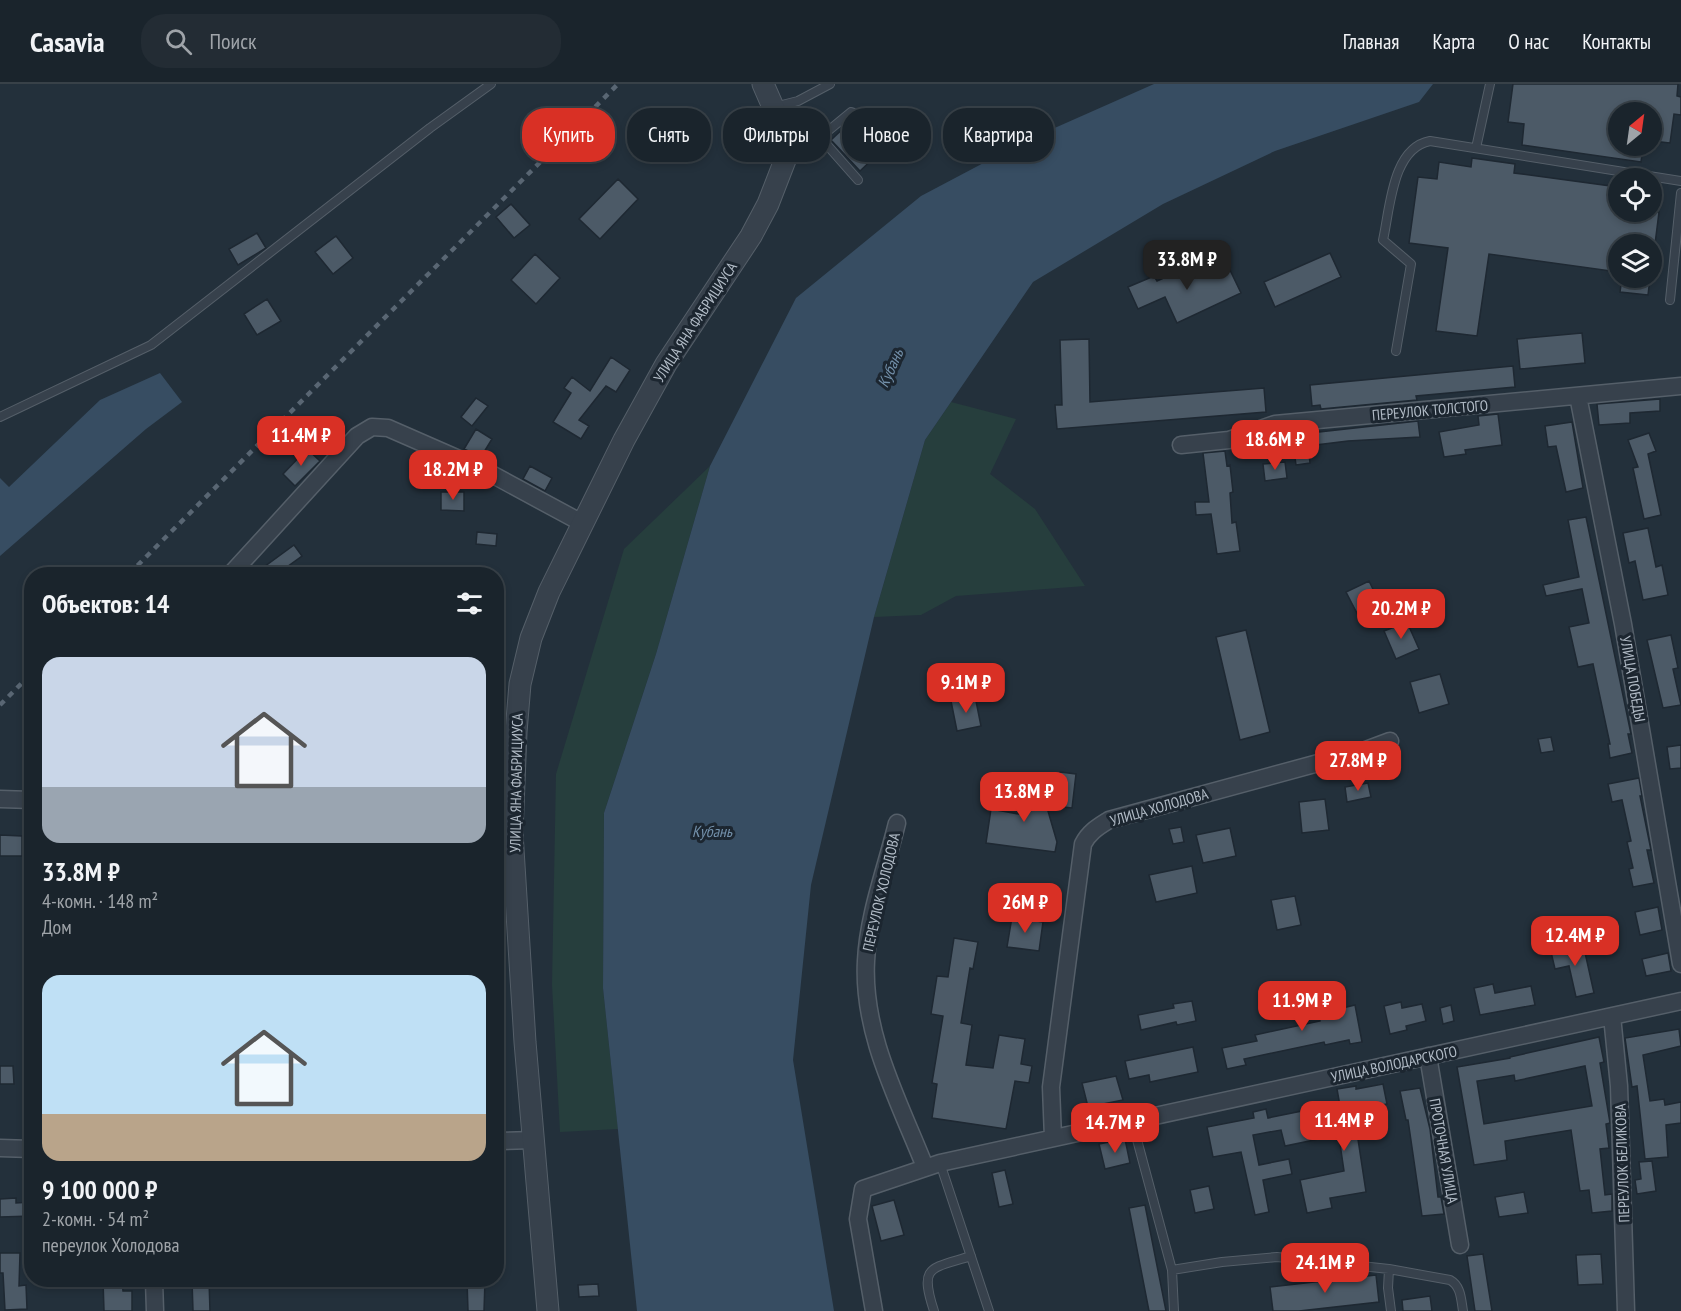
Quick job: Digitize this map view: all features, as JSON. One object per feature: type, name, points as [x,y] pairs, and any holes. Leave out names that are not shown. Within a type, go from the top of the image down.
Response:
[{"type":"street","points":[[763,84],[774,107]]},
{"type":"street","name":"УЛИЦА ЯНА ФАБРИЦИУСА","points":[[548,1311],[504,833],[520,684],[531,638],[549,592],[582,523],[666,364],[751,236],[768,204],[784,162]]},
{"type":"street","name":"ПЕРЕУЛОК ТОЛСТОГО","points":[[1181,445],[1229,440],[1275,424],[1681,386]]},
{"type":"street","name":"УЛИЦА ПОБЕДЫ","points":[[1578,396],[1623,624],[1681,964]]},
{"type":"street","points":[[237,567],[357,436],[372,427],[388,428],[484,470],[582,523]]},
{"type":"street","name":"УЛИЦА ХОЛОДОВА","points":[[1053,1138],[1051,1087],[1083,844],[1086,837],[1093,829],[1109,820],[1366,750],[1390,741]]},
{"type":"street","points":[[0,799],[24,800]]},
{"type":"street","name":"ПЕРЕУЛОК ХОЛОДОВА","points":[[897,823],[869,932],[866,989],[873,1037],[932,1165]]},
{"type":"street","name":"УЛИЦА ВОЛОДАРСКОГО","points":[[874,1311],[858,1219],[863,1189],[932,1165],[1681,1001]]},
{"type":"street","name":"ПЕРЕУЛОК БЕЛИКОВА","points":[[1612,1016],[1619,1086],[1626,1311]]},
{"type":"street","name":"ПРОТОЧНАЯ УЛИЦА","points":[[1428,1056],[1460,1245]]},
{"type":"street","points":[[504,1141],[534,1140]]},
{"type":"street","points":[[0,1148],[24,1149]]},
{"type":"street","points":[[154,1287],[154,1311]]},
{"type":"lane","points":[[0,417],[151,345],[430,128],[491,84]]},
{"type":"lane","points":[[774,107],[798,101],[830,84]]},
{"type":"lane","points":[[1476,148],[1490,84]]},
{"type":"lane","points":[[830,129],[842,119]]},
{"type":"lane","points":[[1396,351],[1411,264],[1383,240],[1398,168],[1412,148],[1420,142],[1430,141],[1681,181]]},
{"type":"lane","points":[[830,148],[858,180]]},
{"type":"lane","points":[[1670,300],[1681,194]]},
{"type":"lane","points":[[1132,1121],[1172,1270],[1174,1311]]},
{"type":"lane","points":[[932,1165],[971,1256],[989,1311]]},
{"type":"lane","points":[[934,1311],[926,1286],[928,1274],[937,1266],[971,1256]]},
{"type":"lane","points":[[1172,1270],[1277,1257],[1389,1269],[1456,1283],[1463,1311]]},
{"type":"lane","points":[[1389,1269],[1388,1288],[1391,1311]]},
{"type":"green space","points":[[951,402],[1016,419],[990,474],[1035,509],[1085,586],[956,596],[921,615],[874,617],[925,440]]},
{"type":"green space","points":[[710,466],[656,654],[604,813],[603,988],[618,1129],[560,1132],[552,985],[556,774],[624,549]]},
{"type":"water","name":"Кубань","points":[[1154,84],[1433,84],[1419,102],[1275,151],[1163,204],[1033,282],[925,440],[874,617],[811,885],[793,1060],[834,1311],[637,1311],[603,988],[604,813],[656,654],[710,466],[796,298],[921,196],[985,162],[1054,162],[1054,128]]},
{"type":"water","points":[[160,373],[182,402],[146,429],[0,556],[0,478],[9,487],[100,400]]},
{"type":"building","points":[[1513,84],[1678,84],[1677,96],[1681,97],[1681,115],[1674,114],[1670,143],[1662,142],[1662,102],[1608,102],[1608,156],[1642,156],[1641,162],[1522,145],[1524,124],[1508,122]]},
{"type":"building","points":[[842,130],[842,152],[831,140]]},
{"type":"building","points":[[1472,158],[1515,164],[1514,173],[1608,186],[1608,222],[1658,222],[1656,234],[1608,234],[1608,271],[1489,254],[1477,336],[1436,331],[1448,248],[1409,243],[1418,177],[1437,179],[1439,162],[1471,167]]},
{"type":"building","points":[[852,162],[869,162],[860,171]]},
{"type":"building","points":[[618,179],[638,199],[600,239],[579,219]]},
{"type":"building","points":[[511,204],[530,225],[514,238],[496,217]]},
{"type":"building","points":[[257,233],[266,248],[238,265],[229,249]]},
{"type":"building","points":[[336,236],[353,258],[333,274],[315,252]]},
{"type":"building","points":[[1330,253],[1341,277],[1275,307],[1264,282]]},
{"type":"building","points":[[535,254],[560,278],[536,304],[511,280]]},
{"type":"building","points":[[1197,263],[1203,277],[1228,266],[1241,293],[1177,323],[1165,297],[1138,309],[1128,287],[1154,276],[1157,281]]},
{"type":"building","points":[[1621,288],[1649,288],[1648,295],[1620,292]]},
{"type":"building","points":[[267,299],[281,321],[257,335],[244,314]]},
{"type":"building","points":[[1582,333],[1585,363],[1520,369],[1517,339]]},
{"type":"building","points":[[1089,339],[1090,402],[1264,388],[1266,412],[1057,429],[1055,405],[1062,405],[1060,340]]},
{"type":"building","points":[[611,357],[630,370],[616,392],[606,386],[579,420],[589,426],[581,439],[553,422],[571,393],[564,388],[572,377],[590,391]]},
{"type":"building","points":[[1513,366],[1515,387],[1416,396],[1417,400],[1321,409],[1320,405],[1312,406],[1310,385]]},
{"type":"building","points":[[476,398],[488,406],[472,426],[461,417]]},
{"type":"building","points":[[1660,399],[1660,411],[1630,413],[1630,423],[1599,425],[1597,404]]},
{"type":"building","points":[[1498,414],[1502,445],[1465,450],[1466,454],[1444,457],[1439,432],[1479,425],[1478,416]]},
{"type":"building","points":[[1418,421],[1420,437],[1308,446],[1310,463],[1296,465],[1292,435]]},
{"type":"building","points":[[1572,422],[1583,488],[1566,492],[1556,446],[1548,447],[1545,426]]},
{"type":"building","points":[[476,429],[492,439],[481,457],[464,449]]},
{"type":"building","points":[[1649,433],[1656,451],[1648,454],[1661,515],[1644,519],[1633,468],[1638,467],[1628,440]]},
{"type":"building","points":[[307,449],[320,461],[295,486],[283,474]]},
{"type":"building","points":[[1225,451],[1227,466],[1230,465],[1233,492],[1230,493],[1232,523],[1236,522],[1240,551],[1217,554],[1211,514],[1196,515],[1195,502],[1209,502],[1203,453]]},
{"type":"building","points":[[1285,462],[1287,478],[1265,481],[1263,464]]},
{"type":"building","points":[[530,466],[552,478],[545,491],[523,479]]},
{"type":"building","points":[[441,492],[464,492],[464,511],[441,510]]},
{"type":"building","points":[[1586,517],[1631,734],[1628,734],[1632,753],[1610,758],[1608,744],[1610,744],[1593,664],[1578,667],[1569,627],[1589,623],[1582,589],[1546,596],[1543,585],[1579,577],[1568,520]]},
{"type":"building","points":[[1648,528],[1656,567],[1662,565],[1668,595],[1643,600],[1635,561],[1629,563],[1623,533]]},
{"type":"building","points":[[477,532],[497,534],[496,546],[476,544]]},
{"type":"building","points":[[294,545],[302,556],[287,567],[264,567]]},
{"type":"building","points":[[1369,581],[1382,608],[1360,619],[1346,592]]},
{"type":"building","points":[[1407,622],[1419,649],[1396,659],[1384,631]]},
{"type":"building","points":[[1246,630],[1270,732],[1240,740],[1216,637]]},
{"type":"building","points":[[1671,635],[1678,668],[1673,669],[1681,705],[1663,708],[1647,640]]},
{"type":"building","points":[[1440,674],[1449,704],[1419,713],[1410,682]]},
{"type":"building","points":[[975,696],[981,726],[957,731],[951,701]]},
{"type":"building","points":[[1551,737],[1554,751],[1541,753],[1538,739]]},
{"type":"building","points":[[1681,745],[1681,768],[1670,769],[1667,747]]},
{"type":"building","points":[[1060,772],[1076,774],[1072,808],[1055,806]]},
{"type":"building","points":[[1639,778],[1642,796],[1640,796],[1651,850],[1647,850],[1654,883],[1633,887],[1629,869],[1633,868],[1627,842],[1631,841],[1622,800],[1612,802],[1608,784]]},
{"type":"building","points":[[1039,780],[1057,842],[1055,852],[986,843],[991,809],[1024,815],[1016,787]]},
{"type":"building","points":[[1368,783],[1371,797],[1347,802],[1345,787]]},
{"type":"building","points":[[1325,799],[1329,830],[1302,833],[1299,802]]},
{"type":"building","points":[[1181,827],[1184,842],[1173,844],[1169,829]]},
{"type":"building","points":[[1230,828],[1236,856],[1203,863],[1196,835]]},
{"type":"building","points":[[0,835],[22,836],[22,856],[0,856]]},
{"type":"building","points":[[1192,866],[1197,893],[1156,902],[1149,875]]},
{"type":"building","points":[[1295,896],[1301,925],[1277,930],[1271,900]]},
{"type":"building","points":[[1658,907],[1662,930],[1640,935],[1635,912]]},
{"type":"building","points":[[1012,917],[1043,922],[1039,951],[1007,947]]},
{"type":"building","points":[[954,938],[978,942],[973,969],[970,968],[961,1023],[972,1025],[966,1065],[993,1068],[999,1035],[1025,1039],[1021,1064],[1032,1066],[1029,1083],[1015,1081],[1006,1129],[932,1118],[937,1084],[932,1083],[943,1016],[931,1014],[937,976],[948,977]]},
{"type":"building","points":[[1582,939],[1594,993],[1576,997],[1569,966],[1555,969],[1551,952],[1570,948],[1569,942]]},
{"type":"building","points":[[1668,953],[1671,971],[1646,976],[1642,959]]},
{"type":"building","points":[[1328,982],[1334,1010],[1355,1005],[1362,1042],[1350,1044],[1349,1040],[1325,1045],[1324,1042],[1244,1059],[1246,1065],[1227,1069],[1222,1048],[1257,1041],[1255,1035],[1320,1021],[1312,985]]},
{"type":"building","points":[[1493,984],[1495,993],[1531,986],[1535,1005],[1480,1015],[1474,988]]},
{"type":"building","points":[[1192,1001],[1196,1021],[1177,1025],[1176,1022],[1141,1030],[1138,1015],[1174,1008],[1173,1004]]},
{"type":"building","points":[[1401,1002],[1402,1008],[1422,1004],[1426,1021],[1406,1026],[1407,1030],[1390,1034],[1384,1006]]},
{"type":"building","points":[[1451,1005],[1454,1021],[1443,1024],[1440,1008]]},
{"type":"building","points":[[1679,1029],[1681,1046],[1643,1055],[1650,1101],[1664,1099],[1665,1105],[1681,1102],[1681,1123],[1666,1125],[1668,1157],[1645,1159],[1637,1086],[1632,1087],[1625,1038]]},
{"type":"building","points":[[1599,1037],[1604,1062],[1600,1063],[1610,1123],[1606,1124],[1609,1148],[1600,1149],[1605,1195],[1612,1194],[1612,1211],[1592,1213],[1589,1190],[1580,1191],[1571,1130],[1505,1141],[1507,1160],[1474,1165],[1457,1067]],"holes":[[[1585,1066],[1592,1106],[1484,1124],[1477,1081],[1514,1075],[1515,1081]]]},
{"type":"building","points":[[1193,1047],[1198,1072],[1150,1082],[1149,1075],[1129,1079],[1125,1061]]},
{"type":"building","points":[[0,1066],[13,1066],[14,1084],[0,1084]]},
{"type":"building","points":[[1116,1076],[1123,1100],[1088,1107],[1082,1083]]},
{"type":"building","points":[[1383,1084],[1387,1104],[1359,1109],[1360,1112],[1354,1113],[1366,1192],[1330,1198],[1332,1208],[1307,1213],[1300,1180],[1344,1171],[1338,1130],[1344,1129],[1337,1089],[1356,1086],[1356,1089]]},
{"type":"building","points":[[1420,1088],[1430,1129],[1438,1197],[1441,1197],[1444,1214],[1422,1216],[1408,1120],[1406,1120],[1400,1091]]},
{"type":"building","points":[[1266,1109],[1268,1118],[1312,1109],[1319,1139],[1285,1146],[1281,1130],[1253,1135],[1259,1165],[1289,1159],[1292,1174],[1263,1180],[1269,1212],[1255,1215],[1241,1152],[1213,1157],[1207,1127],[1254,1118],[1253,1112]]},
{"type":"building","points":[[1125,1139],[1130,1163],[1105,1169],[1099,1144]]},
{"type":"building","points":[[1652,1161],[1656,1191],[1637,1194],[1635,1180],[1641,1179],[1639,1162]]},
{"type":"building","points":[[1005,1170],[1013,1204],[999,1207],[992,1173]]},
{"type":"building","points":[[1209,1186],[1214,1209],[1195,1213],[1190,1190]]},
{"type":"building","points":[[1524,1192],[1528,1213],[1499,1217],[1495,1197]]},
{"type":"building","points":[[16,1198],[16,1203],[24,1202],[24,1216],[0,1217],[0,1199]]},
{"type":"building","points":[[894,1200],[904,1235],[881,1241],[872,1206]]},
{"type":"building","points":[[1145,1205],[1166,1311],[1149,1311],[1129,1208]]},
{"type":"building","points":[[0,1253],[20,1253],[19,1286],[26,1287],[27,1309],[5,1310],[3,1273],[0,1273]]},
{"type":"building","points":[[1483,1254],[1492,1311],[1475,1311],[1467,1256]]},
{"type":"building","points":[[1601,1254],[1603,1284],[1578,1285],[1576,1255]]},
{"type":"building","points":[[1376,1275],[1379,1302],[1299,1311],[1273,1311],[1270,1287]]},
{"type":"building","points":[[598,1284],[599,1296],[579,1297],[578,1285]]},
{"type":"building","points":[[103,1287],[123,1287],[123,1291],[132,1291],[132,1311],[104,1311]]},
{"type":"building","points":[[192,1287],[209,1287],[210,1311],[193,1311]]},
{"type":"building","points":[[467,1287],[485,1287],[484,1311],[468,1311]]},
{"type":"building","points":[[1430,1296],[1432,1311],[1403,1311],[1402,1300]]},
{"type":"railway","points":[[136,567],[618,84]]},
{"type":"railway","points":[[0,705],[24,681]]}]
